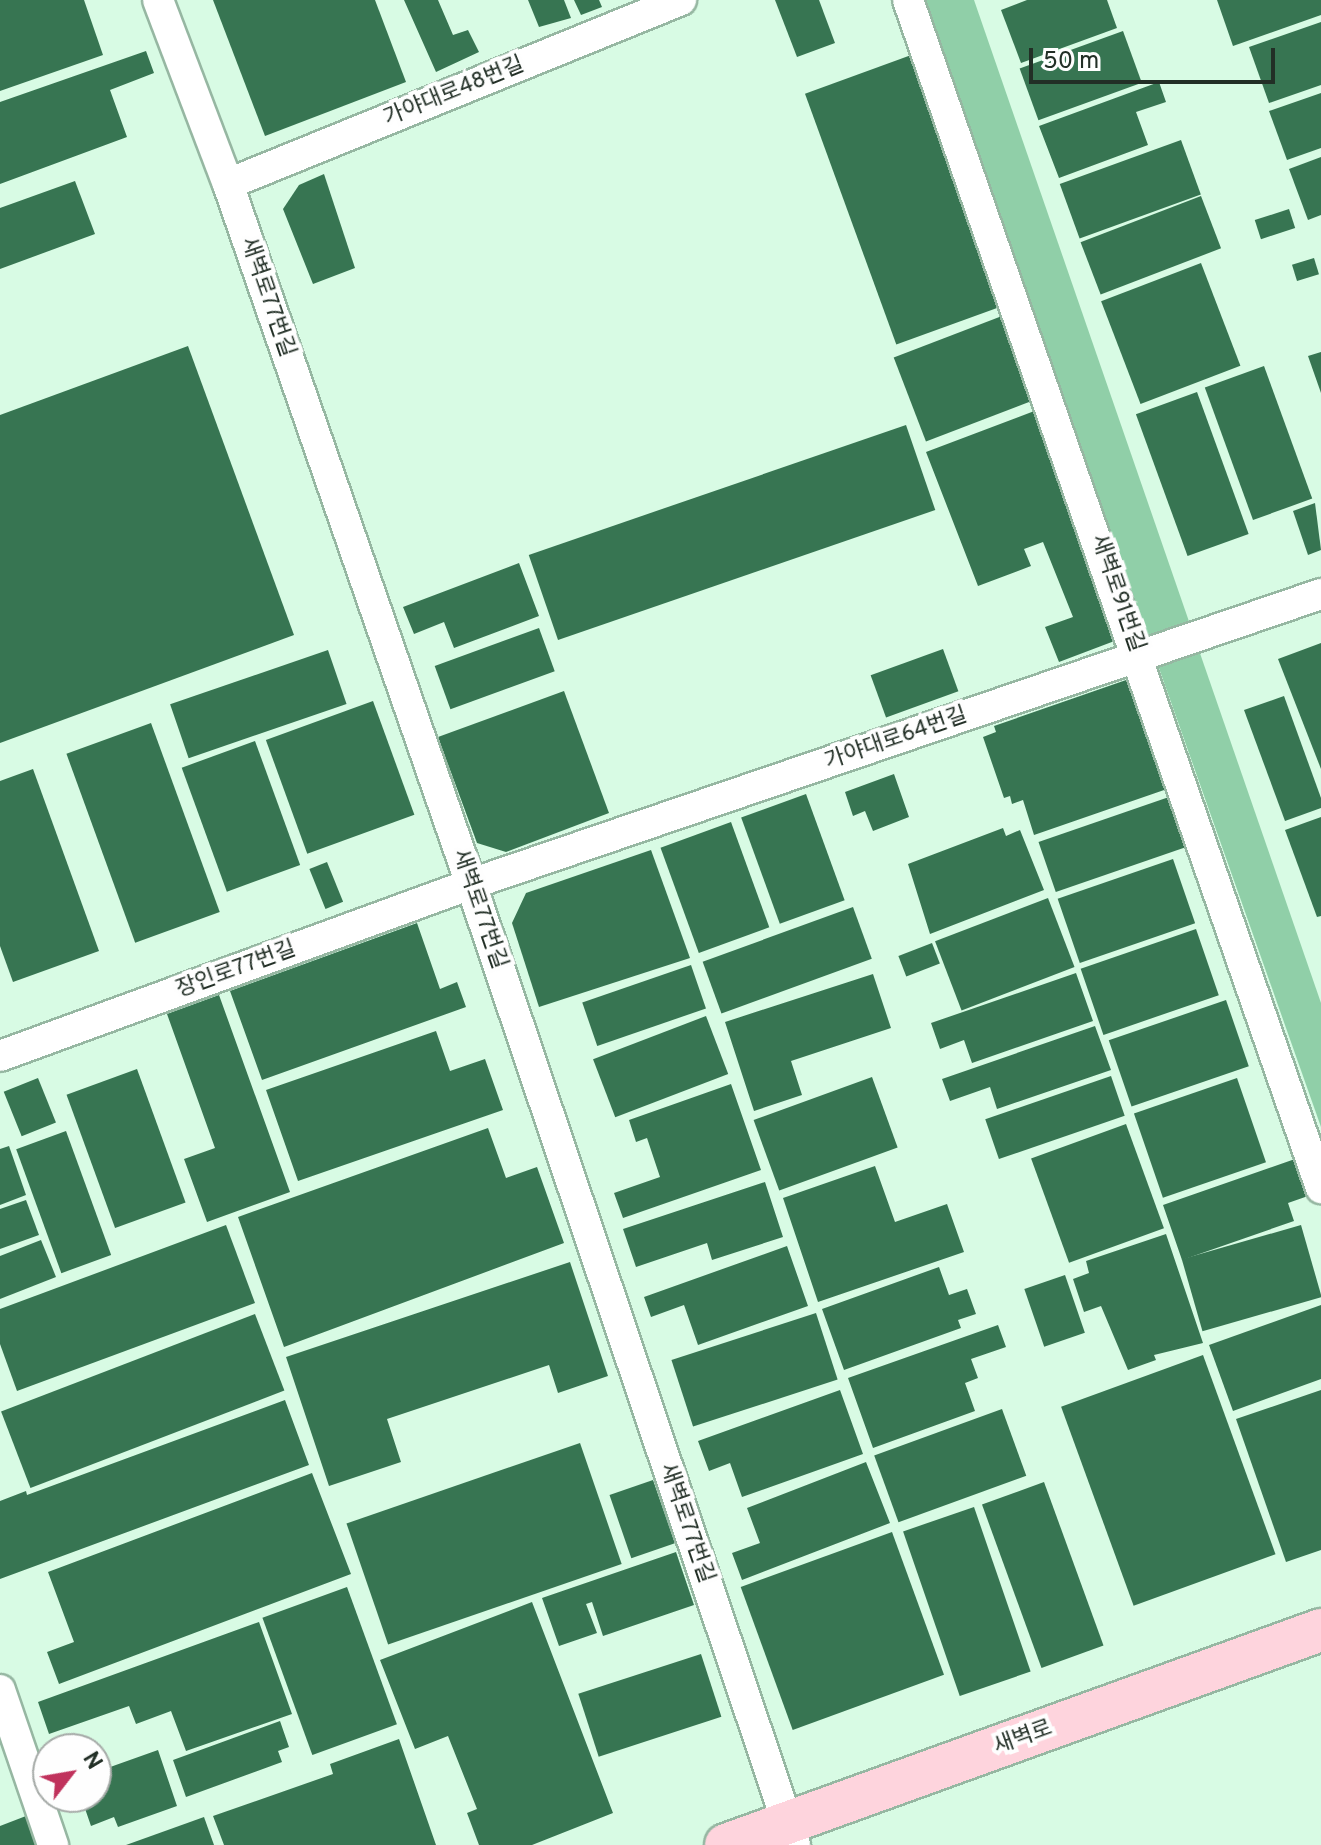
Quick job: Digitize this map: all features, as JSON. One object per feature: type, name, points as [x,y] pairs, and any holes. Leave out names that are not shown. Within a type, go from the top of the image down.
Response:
[{"type":"main road","name":"새벽로","points":[[726,1845],[791,1834],[1321,1630]]},
{"type":"street","name":"새벽로77번길","points":[[158,0],[228,184],[471,884],[791,1834]]},
{"type":"street","name":"가야대로48번길","points":[[228,184],[681,0]]},
{"type":"street","name":"새벽로91번길","points":[[908,0],[1142,656],[1321,1188]]},
{"type":"street","name":"가야대로64번길","points":[[471,884],[1321,594]]},
{"type":"street","name":"장인로77번길","points":[[0,1056],[471,884]]},
{"type":"street","points":[[0,1690],[53,1845]]},
{"type":"shaded area","points":[[923,0],[974,0],[1321,1003],[1321,1127]]},
{"type":"building","points":[[0,0],[84,0],[103,55],[0,91]]},
{"type":"building","points":[[213,0],[375,0],[406,82],[265,136]]},
{"type":"building","points":[[404,0],[438,0],[453,35],[468,30],[479,52],[436,72]]},
{"type":"building","points":[[528,0],[564,0],[571,18],[539,27]]},
{"type":"building","points":[[574,0],[599,0],[602,7],[581,15]]},
{"type":"building","points":[[775,0],[819,0],[835,43],[797,57]]},
{"type":"building","points":[[1027,0],[1107,0],[1117,28],[1021,63],[1001,10]]},
{"type":"building","points":[[1217,0],[1321,0],[1321,15],[1233,46]]},
{"type":"building","points":[[1321,22],[1321,85],[1269,103],[1249,47]]},
{"type":"building","points":[[1123,31],[1142,83],[1038,120],[1020,69]]},
{"type":"building","points":[[146,51],[154,73],[110,90],[127,137],[0,184],[0,102]]},
{"type":"building","points":[[914,54],[1005,305],[896,345],[805,94]]},
{"type":"building","points":[[1159,82],[1166,102],[1136,112],[1148,145],[1059,178],[1039,126]]},
{"type":"building","points":[[1321,93],[1321,148],[1287,160],[1269,111]]},
{"type":"building","points":[[1181,140],[1201,195],[1080,239],[1060,184]]},
{"type":"building","points":[[1321,157],[1321,215],[1308,220],[1289,169]]},
{"type":"building","points":[[324,174],[355,268],[313,284],[283,209],[299,185]]},
{"type":"building","points":[[75,181],[95,234],[0,269],[0,208]]},
{"type":"building","points":[[1201,196],[1221,248],[1101,295],[1081,242]]},
{"type":"building","points":[[1289,209],[1295,228],[1261,239],[1255,220]]},
{"type":"building","points":[[1314,258],[1319,274],[1297,281],[1292,265]]},
{"type":"building","points":[[1201,263],[1240,366],[1141,404],[1101,301]]},
{"type":"building","points":[[1002,316],[1034,400],[926,442],[894,358]]},
{"type":"building","points":[[188,346],[294,635],[0,743],[0,415]]},
{"type":"building","points":[[1321,352],[1321,393],[1308,356]]},
{"type":"building","points":[[1264,366],[1312,498],[1253,520],[1205,388]]},
{"type":"building","points":[[1197,392],[1249,534],[1188,556],[1136,414]]},
{"type":"building","points":[[1037,410],[1125,637],[1059,662],[1045,627],[1073,617],[1043,542],[1024,549],[1031,566],[978,586],[926,452]]},
{"type":"building","points":[[906,425],[935,510],[558,640],[529,555]]},
{"type":"building","points":[[1315,503],[1321,550],[1308,555],[1293,511]]},
{"type":"building","points":[[519,563],[539,616],[454,648],[444,622],[414,634],[403,607]]},
{"type":"building","points":[[539,628],[555,671],[450,709],[435,666]]},
{"type":"building","points":[[1321,643],[1321,769],[1278,659]]},
{"type":"building","points":[[943,649],[958,691],[886,718],[871,675]]},
{"type":"building","points":[[328,650],[347,704],[189,758],[170,704]]},
{"type":"building","points":[[1129,679],[1167,789],[1034,835],[1023,800],[1012,804],[1010,796],[1004,798],[983,737],[996,732],[994,726]]},
{"type":"building","points":[[564,691],[609,813],[506,852],[477,843],[438,737]]},
{"type":"building","points":[[1284,696],[1321,798],[1321,808],[1285,821],[1244,710]]},
{"type":"building","points":[[373,701],[414,815],[307,854],[266,740]]},
{"type":"building","points":[[151,723],[220,912],[135,943],[66,754]]},
{"type":"building","points":[[255,741],[300,865],[227,892],[182,768]]},
{"type":"building","points":[[33,769],[99,951],[13,982],[0,946],[0,781]]},
{"type":"building","points":[[894,774],[909,817],[873,831],[865,811],[853,816],[845,792]]},
{"type":"building","points":[[806,794],[845,900],[780,924],[741,818]]},
{"type":"building","points":[[1169,797],[1186,847],[1056,892],[1039,842]]},
{"type":"building","points":[[1321,817],[1321,916],[1317,917],[1285,830]]},
{"type":"building","points":[[731,822],[769,927],[699,953],[661,848]]},
{"type":"building","points":[[1003,828],[1006,836],[1020,830],[1044,890],[930,934],[908,864]]},
{"type":"building","points":[[651,850],[690,958],[539,1007],[512,923],[526,893]]},
{"type":"building","points":[[1173,859],[1195,923],[1080,963],[1058,899]]},
{"type":"building","points":[[327,862],[343,902],[325,909],[309,869]]},
{"type":"building","points":[[1048,898],[1075,967],[962,1010],[935,941]]},
{"type":"building","points":[[853,907],[872,959],[721,1013],[703,962]]},
{"type":"building","points":[[417,923],[440,989],[457,982],[466,1007],[262,1080],[230,991]]},
{"type":"building","points":[[1196,929],[1219,995],[1103,1035],[1081,969]]},
{"type":"building","points":[[932,943],[940,964],[906,976],[898,956]]},
{"type":"building","points":[[691,965],[706,1008],[597,1046],[582,1002]]},
{"type":"building","points":[[1076,973],[1093,1021],[972,1063],[964,1040],[940,1049],[931,1023]]},
{"type":"building","points":[[873,974],[891,1028],[791,1061],[802,1095],[754,1111],[725,1022]]},
{"type":"building","points":[[219,995],[290,1192],[207,1222],[184,1159],[215,1148],[167,1014]]},
{"type":"building","points":[[1226,1000],[1249,1066],[1132,1107],[1109,1040]]},
{"type":"building","points":[[706,1016],[728,1074],[615,1117],[593,1059]]},
{"type":"building","points":[[1095,1026],[1111,1070],[997,1109],[990,1087],[950,1101],[942,1079]]},
{"type":"building","points":[[436,1031],[450,1071],[485,1059],[503,1110],[298,1181],[266,1090]]},
{"type":"building","points":[[137,1069],[186,1202],[115,1228],[67,1095]]},
{"type":"building","points":[[1111,1076],[1125,1116],[999,1159],[985,1119]]},
{"type":"building","points":[[872,1077],[898,1147],[779,1191],[754,1120]]},
{"type":"building","points":[[38,1078],[56,1123],[22,1136],[4,1092]]},
{"type":"building","points":[[1237,1078],[1266,1162],[1163,1198],[1134,1113]]},
{"type":"building","points":[[731,1084],[761,1170],[623,1218],[614,1193],[660,1177],[647,1138],[636,1142],[629,1120]]},
{"type":"building","points":[[1126,1124],[1164,1228],[1069,1263],[1031,1159]]},
{"type":"building","points":[[488,1128],[506,1178],[537,1167],[564,1243],[284,1347],[238,1217]]},
{"type":"building","points":[[66,1131],[111,1255],[61,1273],[16,1149]]},
{"type":"building","points":[[9,1146],[26,1195],[0,1205],[0,1149]]},
{"type":"building","points":[[1295,1159],[1308,1196],[1288,1203],[1294,1221],[1182,1260],[1163,1205]]},
{"type":"building","points":[[875,1166],[895,1222],[947,1204],[964,1252],[818,1302],[783,1198]]},
{"type":"building","points":[[765,1182],[783,1237],[712,1260],[707,1243],[636,1267],[623,1229]]},
{"type":"building","points":[[26,1200],[39,1235],[0,1249],[0,1209]]},
{"type":"building","points":[[226,1225],[255,1303],[17,1391],[0,1344],[0,1309]]},
{"type":"building","points":[[1301,1225],[1321,1297],[1202,1331],[1182,1259]]},
{"type":"building","points":[[1166,1234],[1203,1343],[1154,1355],[1156,1360],[1128,1370],[1101,1306],[1084,1312],[1073,1279],[1089,1273],[1086,1261]]},
{"type":"building","points":[[41,1240],[56,1277],[0,1299],[0,1256]]},
{"type":"building","points":[[787,1246],[808,1306],[698,1345],[684,1305],[651,1317],[644,1297]]},
{"type":"building","points":[[570,1262],[608,1376],[558,1393],[549,1365],[387,1419],[401,1462],[329,1486],[286,1357]]},
{"type":"building","points":[[939,1267],[949,1295],[967,1289],[976,1314],[958,1320],[961,1328],[844,1370],[822,1309]]},
{"type":"building","points":[[1065,1275],[1085,1333],[1044,1347],[1024,1289]]},
{"type":"building","points":[[1321,1305],[1321,1379],[1233,1411],[1209,1345]]},
{"type":"building","points":[[816,1313],[838,1380],[693,1427],[671,1360]]},
{"type":"building","points":[[255,1314],[284,1391],[30,1488],[1,1411]]},
{"type":"building","points":[[998,1325],[1006,1347],[971,1359],[978,1378],[965,1383],[975,1411],[873,1448],[848,1378]]},
{"type":"building","points":[[1203,1355],[1276,1554],[1134,1606],[1061,1407]]},
{"type":"building","points":[[840,1390],[863,1454],[742,1497],[730,1463],[709,1471],[698,1441]]},
{"type":"building","points":[[1321,1390],[1321,1550],[1286,1562],[1236,1419]]},
{"type":"building","points":[[285,1400],[309,1465],[0,1579],[0,1501],[26,1491],[27,1495]]},
{"type":"building","points":[[1002,1409],[1026,1476],[898,1522],[874,1456]]},
{"type":"building","points":[[580,1443],[622,1564],[388,1644],[346,1523]]},
{"type":"building","points":[[866,1462],[890,1523],[742,1580],[732,1553],[760,1543],[747,1508]]},
{"type":"building","points":[[312,1473],[351,1574],[59,1684],[47,1652],[74,1642],[48,1572]]},
{"type":"building","points":[[653,1480],[675,1543],[631,1558],[610,1495]]},
{"type":"building","points":[[1044,1482],[1104,1646],[1041,1668],[982,1505]]},
{"type":"building","points":[[974,1507],[1031,1672],[960,1696],[903,1531]]},
{"type":"building","points":[[892,1532],[944,1675],[793,1730],[741,1587]]},
{"type":"building","points":[[676,1552],[694,1605],[603,1636],[592,1602],[586,1604],[597,1633],[559,1646],[542,1598]]},
{"type":"building","points":[[347,1587],[397,1724],[312,1755],[262,1618]]},
{"type":"building","points":[[532,1602],[613,1813],[532,1845],[479,1845],[467,1813],[477,1809],[448,1736],[415,1749],[380,1660]]},
{"type":"building","points":[[259,1622],[292,1714],[186,1751],[171,1711],[136,1724],[129,1706],[49,1733],[38,1702]]},
{"type":"building","points":[[701,1654],[721,1717],[599,1757],[578,1694]]},
{"type":"building","points":[[280,1721],[289,1747],[278,1751],[282,1762],[186,1797],[173,1760]]},
{"type":"building","points":[[399,1739],[436,1845],[224,1845],[213,1816],[333,1774],[330,1764]]},
{"type":"building","points":[[158,1750],[177,1806],[118,1827],[114,1817],[91,1826],[87,1813],[112,1813],[112,1766]]},
{"type":"building","points":[[26,1816],[37,1845],[0,1845],[0,1826]]},
{"type":"building","points":[[204,1817],[214,1845],[126,1845]]}]
